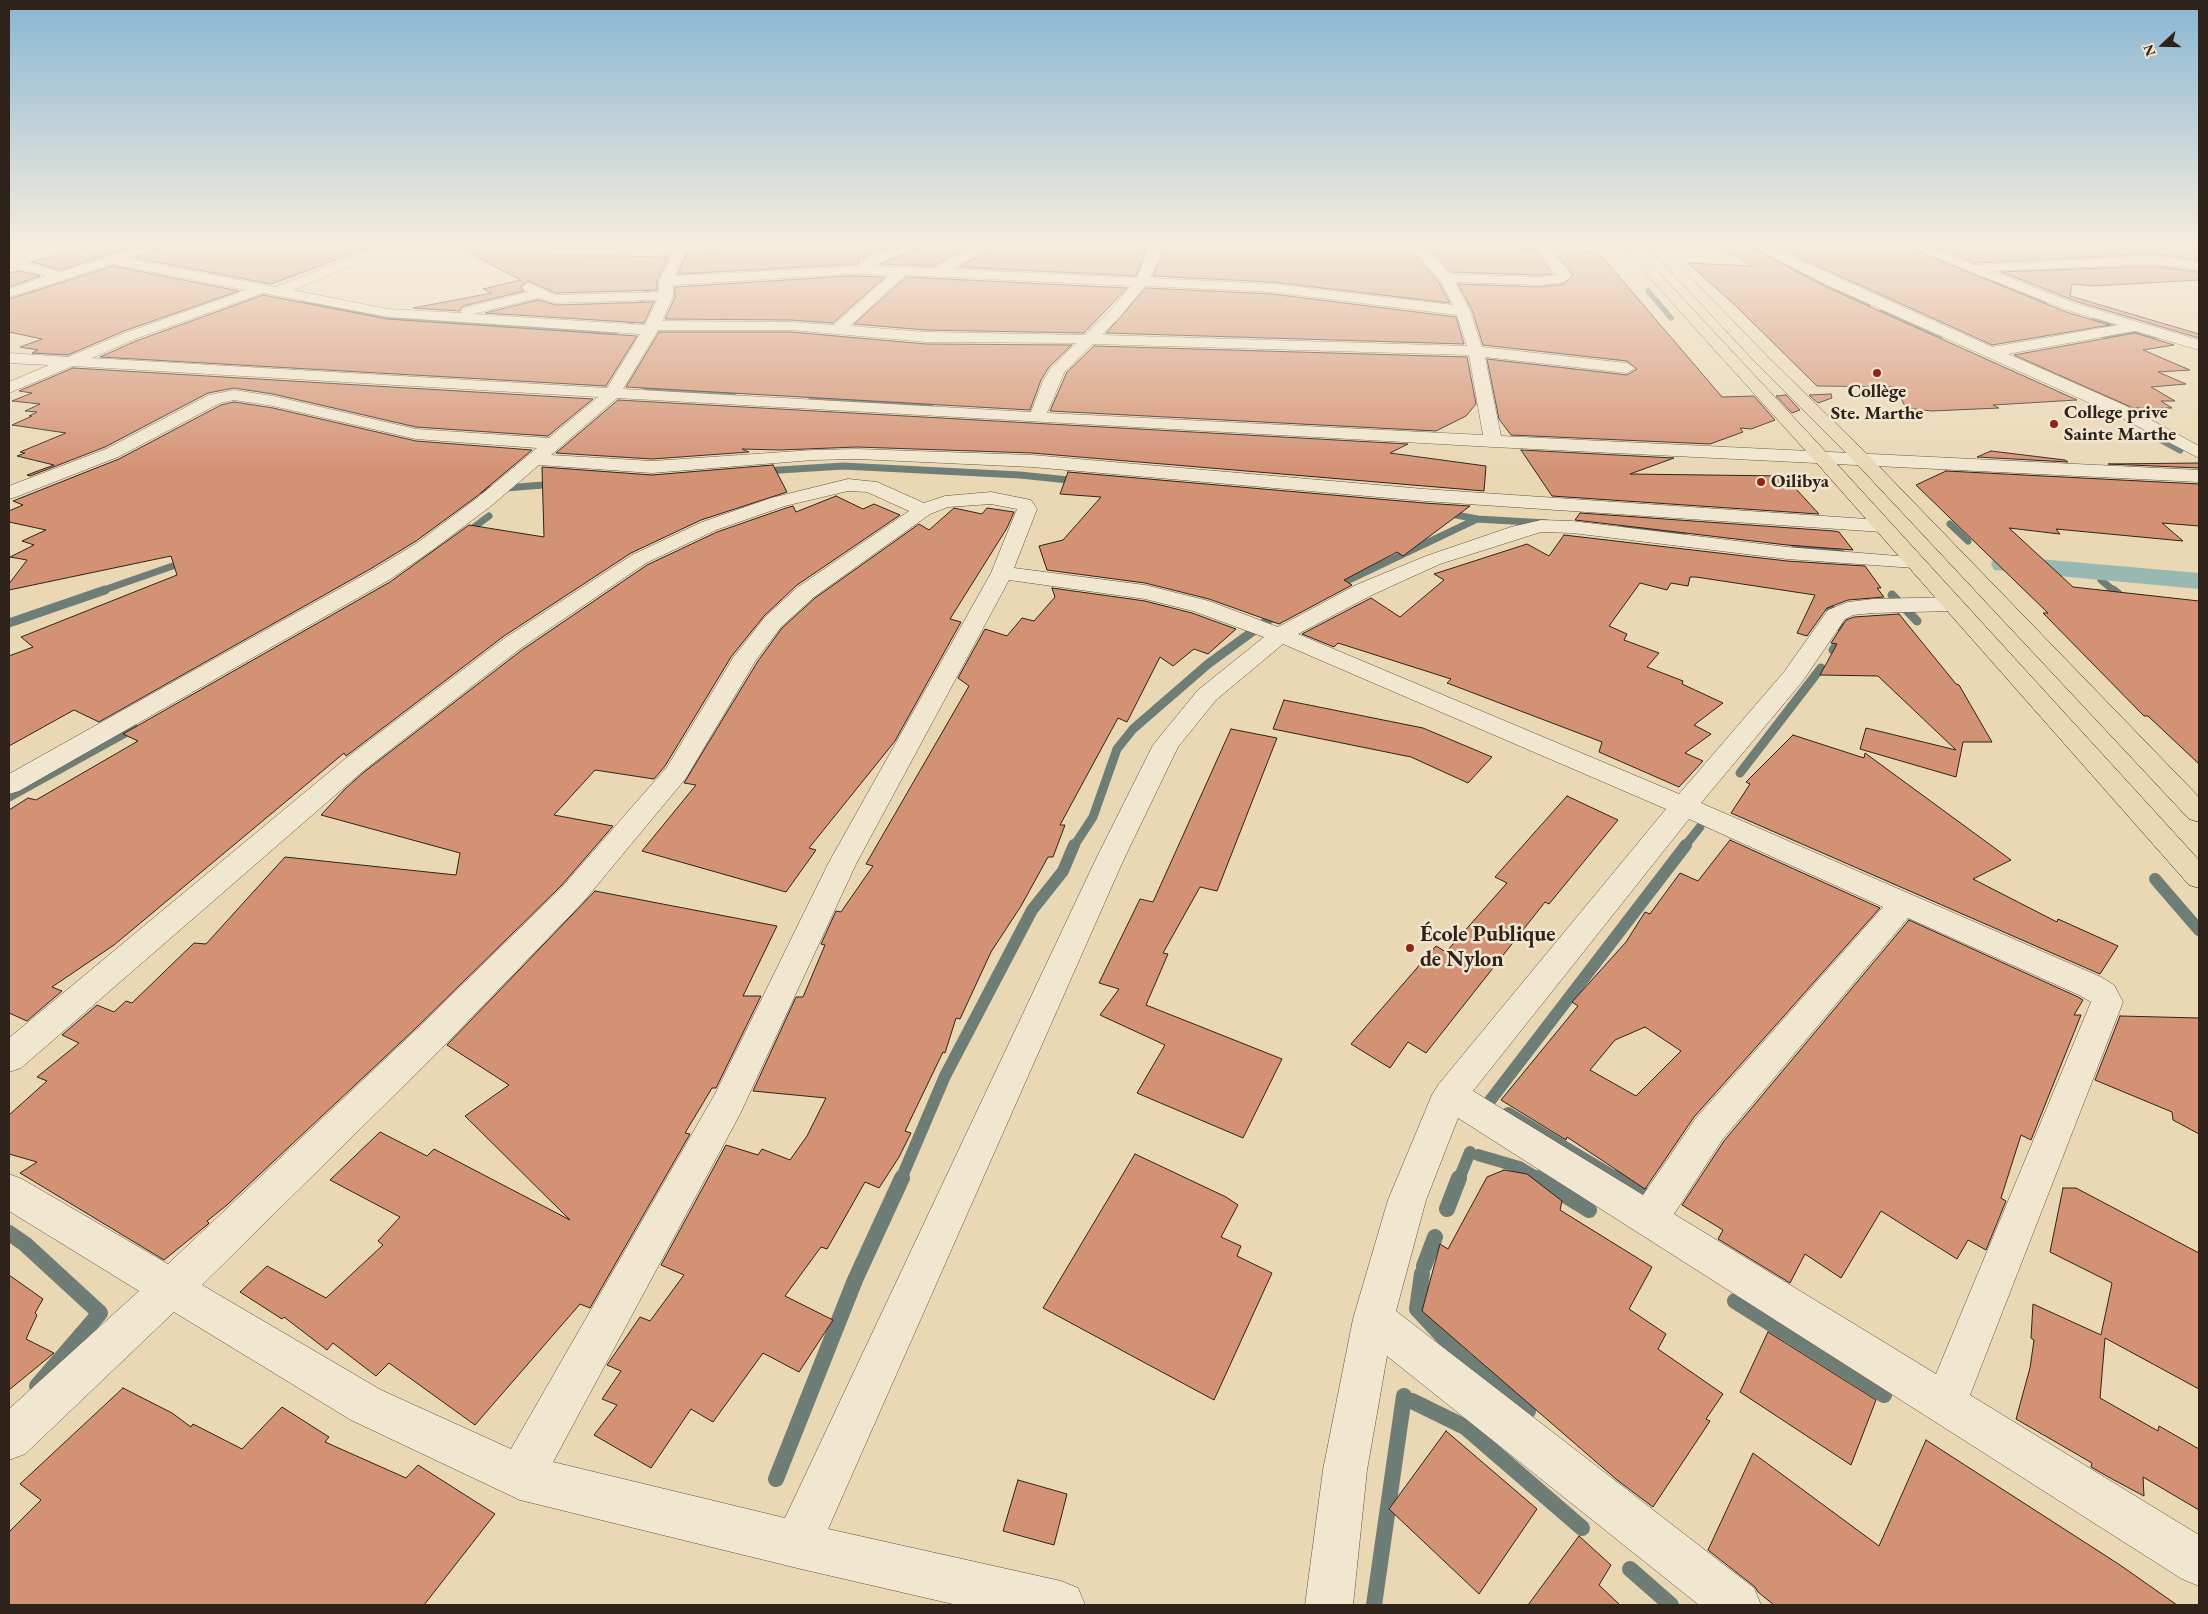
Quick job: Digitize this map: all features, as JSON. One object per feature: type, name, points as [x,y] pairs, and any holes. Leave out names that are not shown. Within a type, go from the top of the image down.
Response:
[{"type":"main road","points":[[1695,320],[1820,456],[2199,878]]},
{"type":"main road","points":[[1726,320],[1861,458],[2199,813]]},
{"type":"street","points":[[9,388],[64,362],[170,320]]},
{"type":"street","points":[[505,320],[651,327],[756,325],[926,337],[1012,337],[1476,351],[1627,368]]},
{"type":"street","points":[[9,785],[380,575],[424,547],[532,463],[611,394],[654,320]]},
{"type":"street","points":[[837,330],[848,320]]},
{"type":"street","points":[[1038,447],[1051,381],[1058,368],[1089,340],[1107,320]]},
{"type":"street","points":[[1466,320],[1476,351],[1493,442]]},
{"type":"street","points":[[1920,320],[2118,409],[2199,453]]},
{"type":"street","points":[[2116,320],[2199,345]]},
{"type":"street","points":[[1993,352],[2135,327]]},
{"type":"street","points":[[9,358],[1044,418],[2199,476]]},
{"type":"street","points":[[9,493],[112,453],[215,399],[234,395],[273,401],[416,434],[553,444]]},
{"type":"street","points":[[532,463],[652,467],[813,455],[1038,447],[1424,495],[1882,526]]},
{"type":"street","points":[[9,1058],[354,765],[513,644],[640,559],[709,526],[778,502],[848,485],[870,486],[923,510]]},
{"type":"street","points":[[9,1438],[170,1289],[429,1039],[573,894],[677,772],[745,658],[773,622],[806,592],[923,510],[945,502],[968,499],[991,498],[1024,504],[1027,509],[1002,573],[842,864],[728,1104],[520,1477]]},
{"type":"street","points":[[796,1546],[1109,861],[1166,745],[1207,694],[1280,635],[1398,574],[1518,530],[1541,526],[1572,527],[1787,553],[1915,562]]},
{"type":"street","points":[[1002,573],[1146,592],[1201,606],[1280,635],[1684,806],[2090,986],[2103,994],[2107,1002],[1945,1403]]},
{"type":"street","points":[[1329,1605],[1345,1470],[1373,1319],[1407,1200],[1450,1095],[1684,806],[1792,677],[1829,628],[1836,615],[1848,609],[1873,606],[1952,604]]},
{"type":"street","points":[[1649,1219],[1709,1129],[1904,903]]},
{"type":"street","points":[[1450,1095],[2199,1562]]},
{"type":"street","points":[[9,1191],[366,1405],[520,1477],[710,1522],[796,1546],[1061,1605]]},
{"type":"street","points":[[1373,1319],[1737,1605]]},
{"type":"building","points":[[9,320],[155,320],[68,355],[32,353],[38,350],[20,347],[42,339],[9,332]]},
{"type":"building","points":[[193,320],[406,320],[637,336],[606,386],[100,357],[136,341]]},
{"type":"building","points":[[601,320],[645,320],[644,323]]},
{"type":"building","points":[[795,320],[836,320],[833,323]]},
{"type":"building","points":[[858,320],[1096,320],[1084,333],[926,330],[854,324]]},
{"type":"building","points":[[1117,320],[1457,320],[1464,344],[1106,333]]},
{"type":"building","points":[[1475,320],[1656,320],[1722,397],[1754,396],[1775,420],[1751,429],[1740,428],[1743,432],[1710,444],[1511,435],[1499,419],[1487,359],[1627,375],[1637,369],[1627,361],[1483,345]]},
{"type":"building","points":[[1751,320],[1900,320],[2077,400],[1993,405],[1999,408],[1932,411],[1906,408],[1895,387],[1817,386]]},
{"type":"building","points":[[1937,320],[2094,320],[2110,325],[1992,345]]},
{"type":"building","points":[[2140,320],[2153,320],[2199,334],[2199,338]]},
{"type":"building","points":[[659,332],[791,332],[926,344],[1072,345],[1049,367],[1041,380],[1030,410],[626,387]]},
{"type":"building","points":[[2135,333],[2174,345],[2143,350],[2190,370],[2158,372],[2186,384],[2151,387],[2175,401],[2161,401],[2172,408],[2133,408],[2014,355]]},
{"type":"building","points":[[1094,346],[1467,357],[1476,404],[1466,416],[1436,431],[1050,411],[1067,372]]},
{"type":"building","points":[[73,368],[593,399],[548,436],[416,427],[273,394],[234,388],[208,393],[105,447],[30,476],[27,475],[54,465],[17,456],[25,453],[20,452],[66,433],[12,425],[32,416],[29,416],[37,412],[25,411],[40,404],[12,401],[32,393],[19,391]]},
{"type":"building","points":[[1831,394],[1832,398],[1818,403],[1809,395]]},
{"type":"building","points":[[1786,395],[1800,410],[1792,413],[1776,396]]},
{"type":"building","points":[[618,400],[1408,444],[1390,453],[1486,466],[1484,491],[1032,453],[857,447],[779,450],[742,449],[749,452],[652,459],[556,453]]},
{"type":"building","points":[[234,402],[273,408],[416,441],[532,450],[476,497],[416,541],[372,568],[99,722],[74,710],[9,746],[9,656],[33,647],[21,637],[177,575],[171,556],[9,590],[9,584],[27,560],[10,557],[34,545],[22,541],[46,530],[9,522],[9,511],[23,505],[13,501],[119,459],[221,405]]},
{"type":"building","points":[[1521,450],[1674,458],[1630,474],[1784,476],[1819,514],[1552,496]]},
{"type":"building","points":[[1991,451],[2065,460],[2068,462],[1977,457]]},
{"type":"building","points":[[2199,463],[2199,468],[2108,464]]},
{"type":"building","points":[[773,465],[787,492],[701,520],[631,553],[504,636],[346,756],[344,753],[114,945],[52,987],[62,991],[27,1021],[9,1013],[9,810],[28,798],[36,800],[138,741],[123,734],[390,582],[469,525],[544,537],[542,467],[652,475]]},
{"type":"building","points":[[1946,471],[2199,484],[2199,526],[2162,523],[2183,541],[2056,529],[2060,534],[2009,528],[2073,587],[2199,601],[2199,764],[2148,716],[2144,716],[2043,613],[2048,613],[1916,485]]},
{"type":"building","points":[[1068,472],[1470,506],[1403,556],[1397,552],[1344,580],[1352,585],[1279,624],[1209,599],[1145,583],[1047,570],[1039,546],[1063,540],[1101,497],[1060,494]]},
{"type":"building","points":[[836,496],[863,509],[874,504],[900,515],[797,585],[764,616],[731,657],[665,766],[654,779],[595,770],[554,815],[613,826],[561,886],[416,1028],[227,1205],[207,1221],[209,1223],[207,1225],[164,1260],[20,1173],[37,1162],[9,1154],[9,1115],[47,1081],[37,1077],[79,1043],[62,1035],[97,1005],[114,1012],[126,1001],[132,1003],[194,943],[206,944],[285,857],[456,875],[460,853],[321,815],[364,772],[522,650],[647,565],[717,532],[793,506],[796,512]]},
{"type":"building","points":[[954,508],[982,514],[987,508],[1014,512],[1007,528],[950,619],[961,622],[895,741],[809,848],[816,850],[786,892],[642,851],[696,785],[684,783],[758,661],[782,628],[815,598],[919,524],[929,530]]},
{"type":"building","points":[[1580,513],[1834,531],[1839,532],[1853,550],[1787,545],[1575,520]]},
{"type":"building","points":[[1564,535],[1787,561],[1865,566],[1881,588],[1877,588],[1884,597],[1848,600],[1827,608],[1807,636],[1797,633],[1815,595],[1696,577],[1690,577],[1688,586],[1671,583],[1667,590],[1640,583],[1609,626],[1627,634],[1624,640],[1659,653],[1647,667],[1683,681],[1682,684],[1723,703],[1694,725],[1711,734],[1685,753],[1703,761],[1679,787],[1599,752],[1602,742],[1447,683],[1451,679],[1338,643],[1334,647],[1302,634],[1371,598],[1400,617],[1444,580],[1434,574],[1527,544],[1549,556]]},
{"type":"building","points":[[1052,588],[1145,601],[1192,613],[1236,629],[1208,654],[1194,649],[1173,666],[1160,657],[1127,722],[1118,718],[1060,825],[1065,825],[1053,857],[1048,857],[1021,906],[991,952],[960,1019],[956,1018],[945,1053],[943,1052],[905,1131],[911,1133],[899,1157],[879,1188],[865,1182],[827,1249],[821,1247],[785,1296],[833,1320],[799,1372],[763,1353],[713,1422],[691,1409],[651,1468],[594,1435],[617,1405],[602,1399],[621,1371],[607,1365],[640,1317],[650,1321],[684,1275],[661,1265],[726,1145],[758,1155],[762,1149],[790,1160],[807,1136],[826,1098],[753,1091],[796,997],[803,997],[825,945],[821,944],[836,911],[841,912],[873,866],[866,864],[969,686],[958,678],[985,629],[1007,636],[1022,618],[1034,621],[1055,597]]},
{"type":"building","points":[[1899,614],[1956,684],[1959,685],[1992,742],[1963,742],[1956,777],[1860,749],[1866,728],[1956,750],[1878,676],[1820,675],[1837,644],[1831,643],[1846,620],[1854,617]]},
{"type":"building","points":[[1284,700],[1423,728],[1492,757],[1468,783],[1411,757],[1273,729]]},
{"type":"building","points":[[1231,729],[1277,738],[1217,891],[1200,887],[1163,953],[1168,954],[1146,1005],[1282,1059],[1243,1138],[1137,1093],[1165,1045],[1100,1015],[1119,989],[1099,983],[1140,899],[1153,902]]},
{"type":"building","points":[[1793,735],[1864,758],[1865,753],[2011,860],[1973,879],[2057,922],[2058,919],[2118,946],[2100,974],[1731,813],[1750,784],[1746,782]]},
{"type":"building","points":[[1567,796],[1618,820],[1549,904],[1545,902],[1426,1053],[1408,1042],[1390,1068],[1351,1044],[1436,946],[1446,952],[1507,883],[1495,877]]},
{"type":"building","points":[[1730,840],[1880,908],[1694,1117],[1645,1189],[1567,1137],[1566,1140],[1501,1100],[1578,1006],[1572,1002],[1626,942],[1645,912],[1650,914],[1680,873],[1698,881]],"holes":[[[1645,1027],[1681,1051],[1636,1096],[1590,1070],[1615,1040]]]},
{"type":"building","points":[[595,891],[777,926],[743,996],[761,996],[716,1088],[712,1088],[685,1133],[690,1134],[590,1308],[580,1304],[475,1425],[389,1363],[376,1376],[333,1343],[327,1350],[284,1317],[282,1319],[240,1292],[267,1266],[326,1298],[383,1245],[378,1241],[400,1217],[330,1180],[380,1132],[427,1156],[434,1149],[570,1220],[465,1116],[509,1085],[447,1045]]},
{"type":"building","points":[[1909,920],[2078,997],[2083,1000],[2074,1015],[2081,1015],[2031,1140],[2021,1135],[2001,1198],[2006,1201],[1986,1250],[1968,1240],[1957,1259],[1881,1211],[1841,1278],[1805,1254],[1790,1283],[1718,1239],[1723,1230],[1682,1205],[1724,1141]]},
{"type":"building","points":[[2120,1016],[2199,1018],[2199,1134],[2173,1120],[2172,1112],[2095,1080]]},
{"type":"building","points":[[1135,1154],[1226,1197],[1238,1205],[1221,1237],[1241,1246],[1237,1256],[1272,1273],[1214,1400],[1043,1308]]},
{"type":"building","points":[[1504,1170],[1527,1174],[1562,1201],[1560,1210],[1652,1267],[1629,1309],[1666,1334],[1658,1349],[1723,1394],[1706,1419],[1710,1421],[1653,1507],[1617,1480],[1422,1311],[1440,1244],[1448,1249],[1487,1177]]},
{"type":"building","points":[[2063,1188],[2076,1188],[2199,1253],[2199,1389],[2105,1338],[2100,1398],[2158,1431],[2159,1426],[2199,1449],[2199,1510],[2143,1477],[2144,1496],[2091,1467],[2092,1463],[2016,1419],[2030,1368],[2034,1340],[2031,1338],[2033,1304],[2101,1335],[2112,1283],[2050,1252]]},
{"type":"building","points":[[9,1275],[43,1299],[35,1313],[37,1315],[26,1339],[54,1353],[9,1390]]},
{"type":"building","points":[[1768,1332],[1876,1400],[1851,1465],[1740,1392]]},
{"type":"building","points":[[123,1388],[172,1413],[191,1427],[193,1424],[242,1449],[282,1407],[329,1437],[325,1442],[406,1478],[418,1465],[495,1514],[424,1605],[9,1605],[9,1532],[41,1500],[20,1484]]},
{"type":"building","points":[[1446,1431],[1537,1509],[1479,1594],[1389,1509]]},
{"type":"building","points":[[1926,1440],[2120,1565],[2177,1605],[1774,1605],[1758,1592],[1755,1587],[1708,1550],[1753,1453],[1879,1546]]},
{"type":"building","points":[[1018,1480],[1067,1494],[1054,1545],[1003,1531]]},
{"type":"building","points":[[1579,1536],[1611,1565],[1599,1585],[1620,1605],[1528,1605]]},
{"type":"waterway","points":[[420,320],[615,333]]},
{"type":"waterway","points":[[631,324],[633,320]]},
{"type":"waterway","points":[[1904,320],[1941,336]]},
{"type":"waterway","points":[[2100,320],[2112,326],[2110,329],[2102,331]]},
{"type":"waterway","points":[[2105,337],[2136,333],[2157,336]]},
{"type":"waterway","points":[[636,383],[650,389],[734,393]]},
{"type":"waterway","points":[[812,398],[930,404]]},
{"type":"waterway","points":[[2147,432],[2180,450]]},
{"type":"waterway","points":[[764,471],[843,466],[1020,475],[1078,481]]},
{"type":"waterway","points":[[470,491],[555,484]]},
{"type":"waterway","points":[[1446,513],[1477,519]]},
{"type":"waterway","points":[[469,531],[489,516]]},
{"type":"waterway","points":[[1334,587],[1477,519]]},
{"type":"waterway","points":[[1477,519],[1546,523]]},
{"type":"waterway","points":[[1950,524],[1968,541]]},
{"type":"waterway","points":[[1625,528],[1683,532]]},
{"type":"waterway","points":[[1794,544],[1841,553]]},
{"type":"waterway","points":[[101,591],[187,561]]},
{"type":"waterway","points":[[2004,564],[2199,581]]},
{"type":"waterway","points":[[2101,580],[2114,591]]},
{"type":"waterway","points":[[9,623],[105,590]]},
{"type":"waterway","points":[[2113,590],[2124,599]]},
{"type":"waterway","points":[[1892,595],[1917,621]]},
{"type":"waterway","points":[[1823,596],[1845,634],[1833,650]]},
{"type":"waterway","points":[[1074,846],[1093,817],[1117,749],[1133,729],[1208,664],[1278,613]]},
{"type":"waterway","points":[[1740,773],[1821,668]]},
{"type":"waterway","points":[[9,797],[134,728]]},
{"type":"waterway","points":[[1685,846],[1700,827]]},
{"type":"waterway","points":[[901,1179],[945,1076],[1032,910],[1063,871],[1074,845]]},
{"type":"waterway","points":[[1489,1102],[1686,845]]},
{"type":"waterway","points":[[2155,879],[2199,930]]},
{"type":"waterway","points":[[1508,1113],[1618,1179]]},
{"type":"waterway","points":[[1459,1179],[1470,1152]]},
{"type":"waterway","points":[[1478,1155],[1519,1167],[1539,1179]]},
{"type":"waterway","points":[[776,1479],[855,1280],[902,1178]]},
{"type":"waterway","points":[[1447,1209],[1459,1178]]},
{"type":"waterway","points":[[1537,1178],[1589,1210]]},
{"type":"waterway","points":[[1616,1178],[1654,1201]]},
{"type":"waterway","points":[[9,1233],[25,1244],[100,1313],[37,1386]]},
{"type":"waterway","points":[[1424,1266],[1435,1237]]},
{"type":"waterway","points":[[1422,1274],[1417,1309],[1461,1356],[1528,1411]]},
{"type":"waterway","points":[[1735,1301],[1884,1395]]},
{"type":"waterway","points":[[1374,1605],[1404,1396]]},
{"type":"waterway","points":[[1412,1401],[1465,1427],[1582,1528]]},
{"type":"waterway","points":[[1630,1569],[1671,1605]]},
{"type":"place","name":"Collège Ste. Marthe","points":[[1877,373]]},
{"type":"place","name":"College prive Sainte Marthe","points":[[2054,424]]},
{"type":"place","name":"Oilibya","points":[[1761,482]]},
{"type":"place","name":"École Publique de Nylon","points":[[1410,948]]}]
